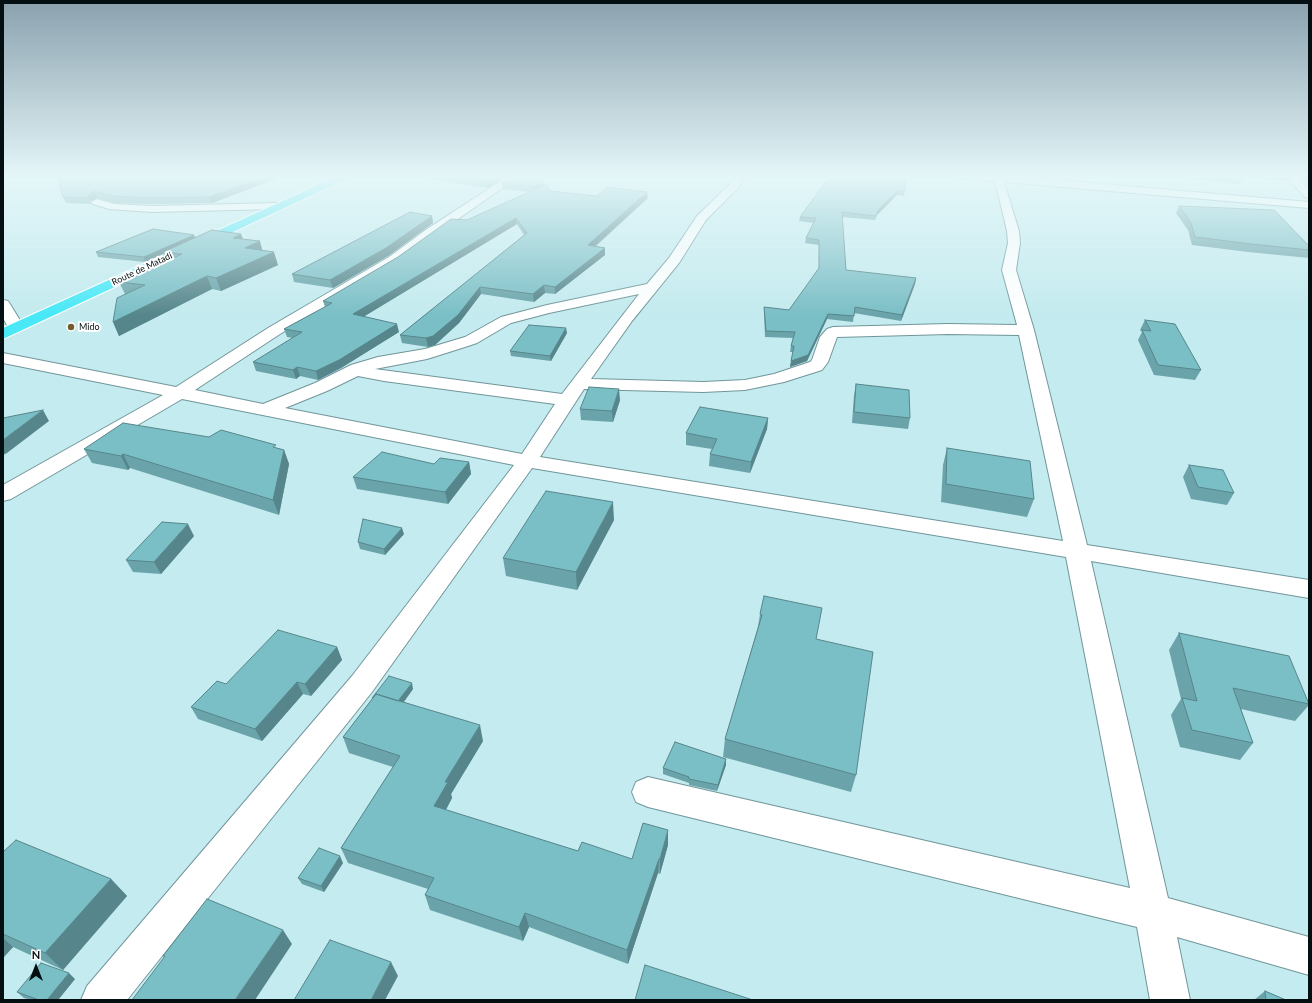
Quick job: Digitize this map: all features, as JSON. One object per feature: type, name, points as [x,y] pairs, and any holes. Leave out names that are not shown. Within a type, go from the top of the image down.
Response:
[{"type":"highway","name":"Route de Matadi","points":[[10,330],[243,222]]},
{"type":"street","points":[[3,494],[179,393],[274,331],[394,260],[446,222]]},
{"type":"street","points":[[101,1000],[362,684],[527,461],[573,392],[627,318],[674,260],[699,222]]},
{"type":"street","points":[[1011,222],[1014,243],[1009,270],[1015,286],[1026,330],[1077,552],[1153,912],[1170,1000]]},
{"type":"street","points":[[264,410],[378,362],[427,354],[471,340],[506,320],[547,309],[652,287]]},
{"type":"street","points":[[3,304],[10,330]]},
{"type":"street","points":[[356,370],[384,376],[573,392],[703,388],[745,385],[778,378],[816,366],[820,362],[828,337],[833,332],[948,329],[1026,330]]},
{"type":"street","points":[[3,358],[527,461],[1309,589]]},
{"type":"street","points":[[648,792],[1153,912],[1309,956]]},
{"type":"building","points":[[391,222],[424,222],[386,248],[330,280],[292,274]]},
{"type":"building","points":[[447,222],[510,222],[353,314],[397,324],[339,360],[316,371],[297,367],[293,370],[253,362],[302,332],[284,329],[332,303],[323,301],[398,257]]},
{"type":"building","points":[[519,222],[614,222],[588,245],[605,248],[555,287],[544,285],[533,294],[480,287],[458,315],[433,336],[426,338],[400,335],[527,233]]},
{"type":"building","points":[[814,222],[843,222],[846,270],[916,278],[902,315],[855,307],[854,316],[828,314],[808,355],[791,361],[794,346],[791,346],[795,332],[766,331],[764,307],[789,310],[819,268],[819,240],[806,238]]},
{"type":"building","points":[[1190,222],[1285,222],[1309,246],[1309,250],[1195,237]]},
{"type":"building","points":[[153,229],[194,235],[144,257],[96,252]]},
{"type":"building","points":[[212,230],[241,234],[233,238],[260,241],[245,248],[274,252],[216,278],[207,276],[113,322],[117,298],[145,285],[119,282],[182,254],[163,252]]},
{"type":"building","points":[[1145,320],[1175,324],[1201,370],[1158,365],[1142,330],[1151,331]]},
{"type":"building","points":[[529,325],[566,328],[550,356],[510,351]]},
{"type":"building","points":[[856,384],[909,390],[910,418],[854,412]]},
{"type":"building","points":[[589,387],[619,389],[612,411],[580,409]]},
{"type":"building","points":[[700,407],[768,418],[751,462],[710,454],[717,439],[686,433]]},
{"type":"building","points":[[43,410],[3,440],[3,418]]},
{"type":"building","points":[[123,423],[209,437],[221,430],[276,445],[273,447],[284,450],[273,500],[123,454],[121,456],[84,449]]},
{"type":"building","points":[[947,448],[1030,461],[1034,499],[946,484]]},
{"type":"building","points":[[382,452],[434,464],[440,458],[469,462],[445,492],[353,477]]},
{"type":"building","points":[[1189,465],[1223,470],[1234,493],[1198,487]]},
{"type":"building","points":[[546,491],[613,502],[576,572],[503,558]]},
{"type":"building","points":[[363,519],[402,528],[384,549],[358,542]]},
{"type":"building","points":[[162,522],[188,524],[154,562],[126,560]]},
{"type":"building","points":[[764,596],[822,608],[816,639],[873,652],[856,775],[725,739],[762,615],[760,614]]},
{"type":"building","points":[[278,630],[337,647],[305,684],[297,682],[255,729],[191,707],[217,681],[226,684]]},
{"type":"building","points":[[1179,633],[1289,656],[1309,704],[1233,688],[1253,743],[1192,730],[1182,698],[1197,701]]},
{"type":"building","points":[[389,676],[412,683],[398,701],[376,694],[372,698]]},
{"type":"building","points":[[376,694],[480,725],[445,782],[448,782],[434,806],[578,851],[582,842],[632,859],[643,823],[668,830],[660,859],[627,950],[525,913],[519,927],[425,895],[434,878],[341,848],[400,756],[343,737]]},
{"type":"building","points":[[675,742],[726,759],[718,785],[689,779],[689,777],[663,768]]},
{"type":"building","points":[[16,840],[111,879],[45,953],[3,934],[3,852]]},
{"type":"building","points":[[319,848],[340,856],[321,886],[298,878]]},
{"type":"building","points":[[207,899],[283,930],[235,1000],[132,1000],[165,956],[163,956]]},
{"type":"building","points":[[330,940],[391,962],[371,1000],[294,1000]]},
{"type":"building","points":[[41,963],[69,973],[47,1000],[39,1000],[17,992]]},
{"type":"building","points":[[645,965],[753,1000],[635,1000]]},
{"type":"building","points":[[1265,991],[1286,1000],[1266,1000]]},
{"type":"place","name":"Mido","points":[[71,327]]}]
